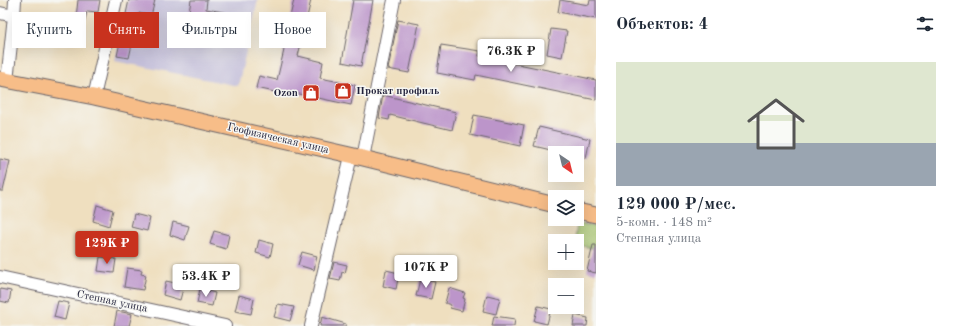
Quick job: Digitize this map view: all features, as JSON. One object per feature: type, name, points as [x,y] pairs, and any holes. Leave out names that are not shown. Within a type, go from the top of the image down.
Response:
[{"type":"main road","name":"Геофизическая улица","points":[[4,80],[94,97],[357,157],[548,203]]},
{"type":"main road","points":[[584,212],[596,215]]},
{"type":"street","points":[[14,12],[15,0]]},
{"type":"street","points":[[94,97],[116,0]]},
{"type":"street","points":[[311,326],[357,157],[394,0]]},
{"type":"street","points":[[0,13],[12,16]]},
{"type":"street","points":[[4,80],[12,29]]},
{"type":"street","name":"Степная улица","points":[[0,277],[225,326]]},
{"type":"shaded area","points":[[128,0],[258,0],[251,30],[251,12],[167,12],[167,48],[247,48],[238,86],[115,61],[118,48],[159,48],[159,12],[125,12]]},
{"type":"green space","points":[[584,224],[596,227],[596,249],[584,246],[584,234],[576,234],[577,226],[584,226]]},
{"type":"building","points":[[78,0],[100,0],[98,12],[87,11],[86,16],[86,12],[77,12]]},
{"type":"building","points":[[129,0],[155,0],[152,12],[126,12]]},
{"type":"building","points":[[191,0],[207,0],[206,9],[224,12],[189,12]]},
{"type":"building","points":[[294,0],[311,0],[308,12],[291,12]]},
{"type":"building","points":[[353,0],[373,0],[361,66],[342,62]]},
{"type":"building","points":[[560,0],[589,5],[590,0],[596,0],[596,19],[558,12]]},
{"type":"building","points":[[398,20],[419,24],[409,73],[388,69]]},
{"type":"building","points":[[551,29],[567,31],[562,57],[547,54]]},
{"type":"building","points":[[441,45],[480,51],[479,56],[596,80],[596,100],[476,75],[475,80],[437,73]]},
{"type":"building","points":[[119,48],[131,48],[129,58],[117,56]]},
{"type":"building","points":[[300,48],[298,56],[323,62],[320,78],[355,85],[351,105],[290,92],[289,95],[256,88],[259,76],[277,80],[284,50],[282,49]]},
{"type":"building","points":[[383,95],[456,112],[452,130],[390,115],[389,120],[379,118]]},
{"type":"building","points":[[474,115],[524,125],[520,146],[470,135]]},
{"type":"building","points":[[539,127],[590,139],[586,158],[584,158],[584,146],[548,146],[548,149],[534,146]]},
{"type":"building","points":[[0,159],[10,161],[3,191],[0,191]]},
{"type":"building","points":[[97,205],[113,210],[109,226],[93,221]]},
{"type":"building","points":[[134,214],[150,218],[147,231],[131,227]]},
{"type":"building","points":[[173,222],[189,226],[185,240],[170,235]]},
{"type":"building","points":[[214,231],[229,235],[226,249],[210,244]]},
{"type":"building","points":[[259,240],[273,244],[270,257],[256,253]]},
{"type":"building","points":[[593,245],[596,245],[596,273],[587,271]]},
{"type":"building","points":[[302,252],[317,256],[314,270],[298,265]]},
{"type":"building","points":[[100,257],[116,259],[114,273],[98,271]]},
{"type":"building","points":[[334,262],[347,265],[345,273],[342,272],[340,281],[330,279]]},
{"type":"building","points":[[127,268],[142,270],[141,274],[146,275],[143,290],[124,287]]},
{"type":"building","points":[[386,270],[399,273],[396,289],[383,286]]},
{"type":"building","points":[[420,279],[435,282],[431,299],[416,296]]},
{"type":"building","points":[[166,281],[184,285],[180,300],[163,295]]},
{"type":"building","points":[[449,288],[465,293],[462,311],[450,308],[451,305],[445,303]]},
{"type":"building","points":[[0,289],[11,291],[9,303],[0,301]]},
{"type":"building","points":[[200,289],[215,293],[212,306],[197,303]]},
{"type":"building","points":[[239,295],[254,299],[251,314],[235,311]]},
{"type":"building","points":[[487,295],[500,298],[496,314],[483,311]]},
{"type":"building","points":[[58,301],[69,303],[65,320],[54,317]]},
{"type":"building","points":[[278,304],[294,307],[290,321],[274,317]]},
{"type":"building","points":[[538,306],[548,308],[548,314],[550,314],[547,324],[534,321]]},
{"type":"building","points":[[117,311],[132,314],[129,326],[114,326]]},
{"type":"building","points":[[575,315],[588,318],[587,326],[573,326]]},
{"type":"building","points":[[494,316],[515,319],[514,326],[492,326]]},
{"type":"building","points":[[322,317],[346,324],[346,326],[320,326]]},
{"type":"place","name":"Прокат профиль","points":[[343,91]]},
{"type":"place","name":"Ozon","points":[[311,93]]}]
